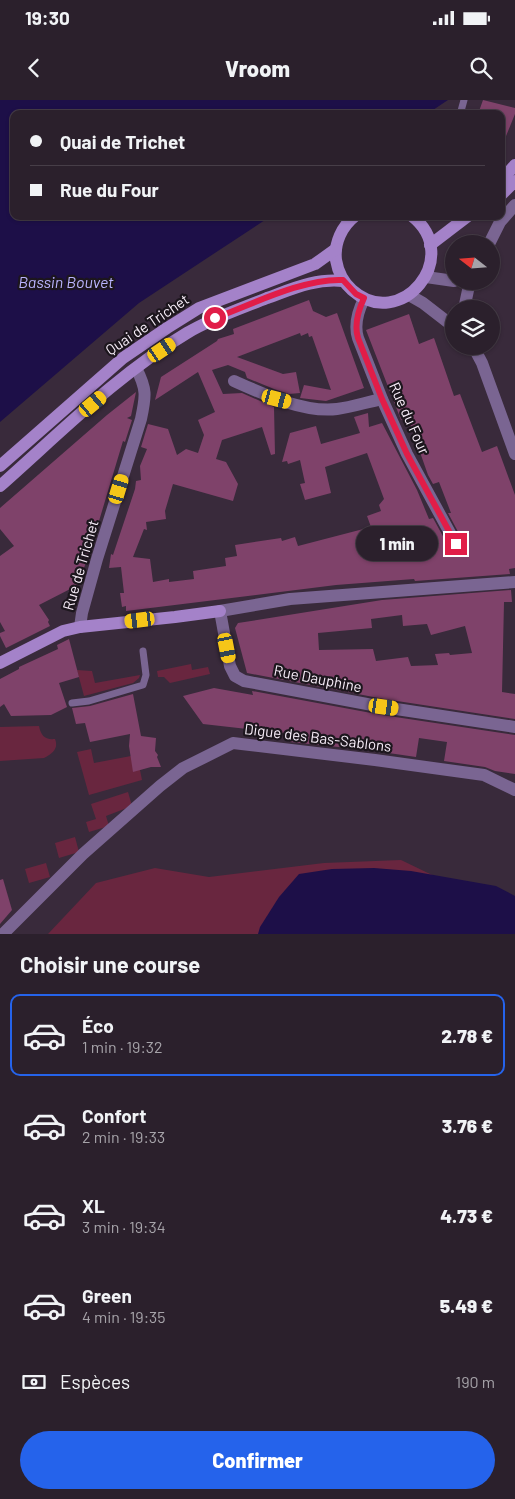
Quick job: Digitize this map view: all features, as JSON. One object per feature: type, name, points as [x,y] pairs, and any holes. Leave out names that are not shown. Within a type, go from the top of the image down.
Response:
[{"type":"main road","points":[[505,176],[515,165]]},
{"type":"main road","points":[[505,191],[515,181]]},
{"type":"main road","points":[[351,220],[341,232],[336,248],[338,268],[343,280],[356,294],[382,303],[401,299],[409,295],[426,277],[431,261],[430,245],[418,220]]},
{"type":"main road","points":[[430,245],[463,220]]},
{"type":"main road","name":"Quai de Trichet","points":[[0,466],[123,358],[167,328],[199,308],[315,264],[336,248]]},
{"type":"main road","name":"Quai de Trichet","points":[[0,486],[136,368],[187,333],[215,318],[309,282],[343,280]]},
{"type":"main road","points":[[0,663],[62,631],[80,627],[220,611]]},
{"type":"street","points":[[505,216],[515,205]]},
{"type":"street","points":[[494,235],[502,220]]},
{"type":"street","points":[[426,277],[445,280]]},
{"type":"street","points":[[409,295],[445,320]]},
{"type":"street","name":"Rue du Four","points":[[364,298],[358,315],[356,331],[382,399],[407,454],[456,544]]},
{"type":"street","points":[[477,355],[482,363],[515,454]]},
{"type":"street","name":"Rue de Trichet","points":[[80,627],[97,559],[142,412],[145,397],[143,382],[136,368]]},
{"type":"street","points":[[234,381],[277,399],[303,406],[326,409],[382,399]]},
{"type":"street","points":[[220,611],[290,599],[515,582]]},
{"type":"street","name":"Rue Dauphine","points":[[220,611],[230,666],[235,676],[244,681],[384,707],[515,727]]},
{"type":"street","name":"Digue des Bas-Sablons","points":[[3,934],[83,854],[160,786],[183,768],[233,743],[484,775],[515,790]]},
{"type":"lane","points":[[72,703],[89,701],[143,685],[146,675],[143,651]]},
{"type":"shaded area","points":[[191,664],[192,670],[208,667],[210,674],[170,683],[164,677],[158,677],[157,671]]},
{"type":"shaded area","points":[[77,670],[92,671],[95,683],[140,675],[133,683],[84,696]]},
{"type":"shaded area","points":[[39,726],[44,737],[55,739],[56,746],[52,753],[44,758],[0,761],[0,727]]},
{"type":"shaded area","points":[[91,749],[94,763],[131,756],[133,764],[140,770],[142,780],[89,795],[77,752]]},
{"type":"shaded area","points":[[128,792],[132,806],[106,816],[109,826],[89,832],[86,822],[96,819],[91,804]]},
{"type":"shaded area","points":[[75,837],[79,852],[59,858],[55,843]]},
{"type":"shaded area","points":[[401,860],[486,901],[458,934],[48,934],[96,883],[155,868],[209,877],[324,863]]},
{"type":"shaded area","points":[[46,863],[50,877],[29,883],[25,869]]},
{"type":"water","name":"Bassin Bouvet","points":[[0,100],[448,100],[433,110],[10,110],[10,220],[265,220],[139,303],[0,422]]},
{"type":"water","points":[[374,868],[411,871],[496,886],[515,896],[515,934],[258,934],[260,927],[279,897],[299,874],[332,869]]},
{"type":"building","points":[[483,100],[515,108],[515,114],[505,139],[505,110],[479,110]]},
{"type":"building","points":[[309,300],[313,311],[326,317],[337,313],[364,388],[326,401],[300,398],[304,385],[331,390],[312,336],[309,337],[308,333],[301,336],[300,333],[237,357],[283,374],[296,372],[300,393],[289,394],[274,389],[247,378],[245,372],[228,365],[212,370],[223,394],[242,393],[274,407],[275,454],[271,455],[262,427],[222,440],[216,459],[226,462],[238,484],[233,501],[173,484],[165,511],[166,519],[146,522],[147,530],[144,529],[133,557],[150,559],[153,582],[169,579],[169,582],[194,579],[193,571],[226,566],[225,558],[237,556],[235,545],[281,538],[282,541],[295,537],[298,546],[371,527],[367,516],[381,511],[379,505],[384,499],[367,453],[325,467],[331,493],[305,500],[300,484],[305,483],[300,460],[288,464],[287,461],[282,462],[290,433],[316,426],[321,444],[360,433],[354,417],[368,413],[369,427],[382,423],[417,490],[429,519],[433,518],[451,551],[460,551],[464,545],[463,541],[448,513],[451,513],[439,482],[433,484],[428,475],[408,418],[401,420],[366,330],[409,314],[419,344],[434,338],[454,396],[460,394],[482,452],[497,446],[515,495],[515,568],[509,569],[510,574],[336,585],[126,611],[126,606],[122,607],[120,593],[124,593],[121,567],[109,568],[111,554],[113,555],[136,481],[141,480],[140,466],[147,449],[141,447],[148,424],[168,429],[177,455],[186,449],[198,453],[204,435],[198,420],[215,412],[198,372],[155,400],[161,377],[218,339],[234,334],[233,329]]},
{"type":"building","points":[[136,392],[131,416],[127,418],[132,420],[125,442],[123,441],[78,585],[39,605],[49,620],[50,626],[6,648],[0,636],[0,633],[5,631],[0,622],[0,556],[14,546],[0,529],[0,508]]},
{"type":"building","points":[[511,590],[512,602],[504,602],[502,692],[515,694],[515,719],[384,699],[247,673],[235,628],[238,623],[382,600]],"holes":[[[402,615],[403,626],[427,624],[431,635],[465,626],[472,653],[435,654],[438,665],[411,666],[408,657],[376,661],[373,649],[319,650],[318,633],[372,628],[371,619]]]},
{"type":"building","points":[[69,639],[79,677],[59,683],[67,707],[51,715],[11,716],[4,704],[0,707],[0,679],[19,669],[19,667],[58,649],[57,645]]},
{"type":"building","points":[[214,688],[253,695],[252,691],[382,715],[515,735],[515,774],[444,761],[447,742],[419,738],[416,757],[290,742],[291,734],[203,724],[183,696]]},
{"type":"building","points":[[133,694],[141,736],[156,738],[155,751],[161,767],[151,767],[133,772],[129,746],[130,734],[90,742],[85,723],[76,724],[72,708],[90,706]]},
{"type":"building","points":[[3,879],[12,910],[0,924],[0,880]]},
{"type":"route","points":[[215,318],[309,282],[343,280],[349,288],[364,298],[358,315],[356,331],[358,338],[382,399],[407,454],[456,544]]}]
